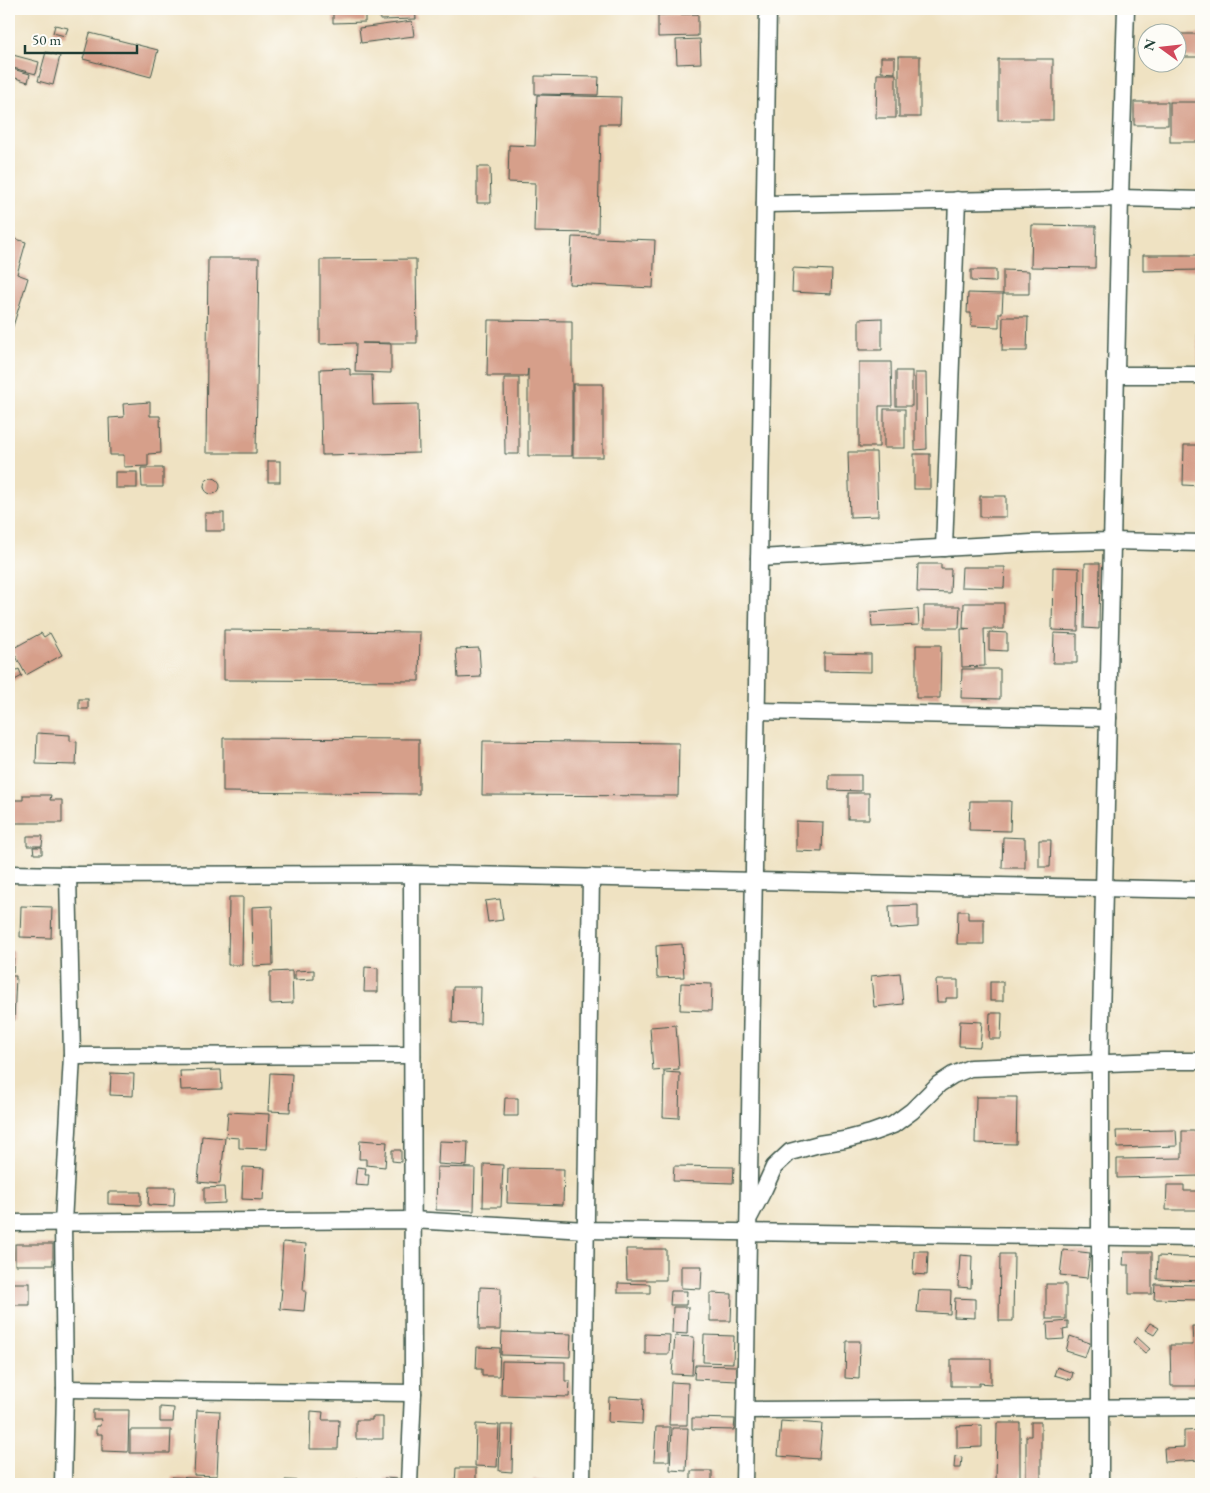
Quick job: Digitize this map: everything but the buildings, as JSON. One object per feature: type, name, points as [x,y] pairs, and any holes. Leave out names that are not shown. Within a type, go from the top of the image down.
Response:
[{"type":"street","points":[[744,1484],[768,9]]},
{"type":"street","points":[[1100,1484],[1100,1063],[1126,9]]},
{"type":"street","points":[[765,204],[1120,198],[1201,200]]},
{"type":"street","points":[[944,548],[958,200]]},
{"type":"street","points":[[1116,375],[1201,375]]},
{"type":"street","points":[[759,558],[1031,542],[1201,543]]},
{"type":"street","points":[[757,711],[1108,718]]},
{"type":"street","points":[[9,874],[68,876],[412,874],[1201,890]]},
{"type":"street","points":[[409,1484],[413,1393],[412,874]]},
{"type":"street","points":[[63,1484],[65,1389],[63,1223],[72,1056],[68,876]]},
{"type":"street","points":[[582,1484],[591,877]]},
{"type":"street","points":[[72,1056],[412,1054]]},
{"type":"street","points":[[749,1225],[774,1167],[790,1152],[819,1144],[871,1134],[894,1125],[912,1111],[938,1084],[970,1068],[1201,1061]]},
{"type":"street","points":[[9,1223],[412,1220],[586,1230],[749,1225],[1100,1237],[1201,1238]]},
{"type":"street","points":[[65,1389],[413,1393]]},
{"type":"street","points":[[746,1410],[1201,1406]]}]
